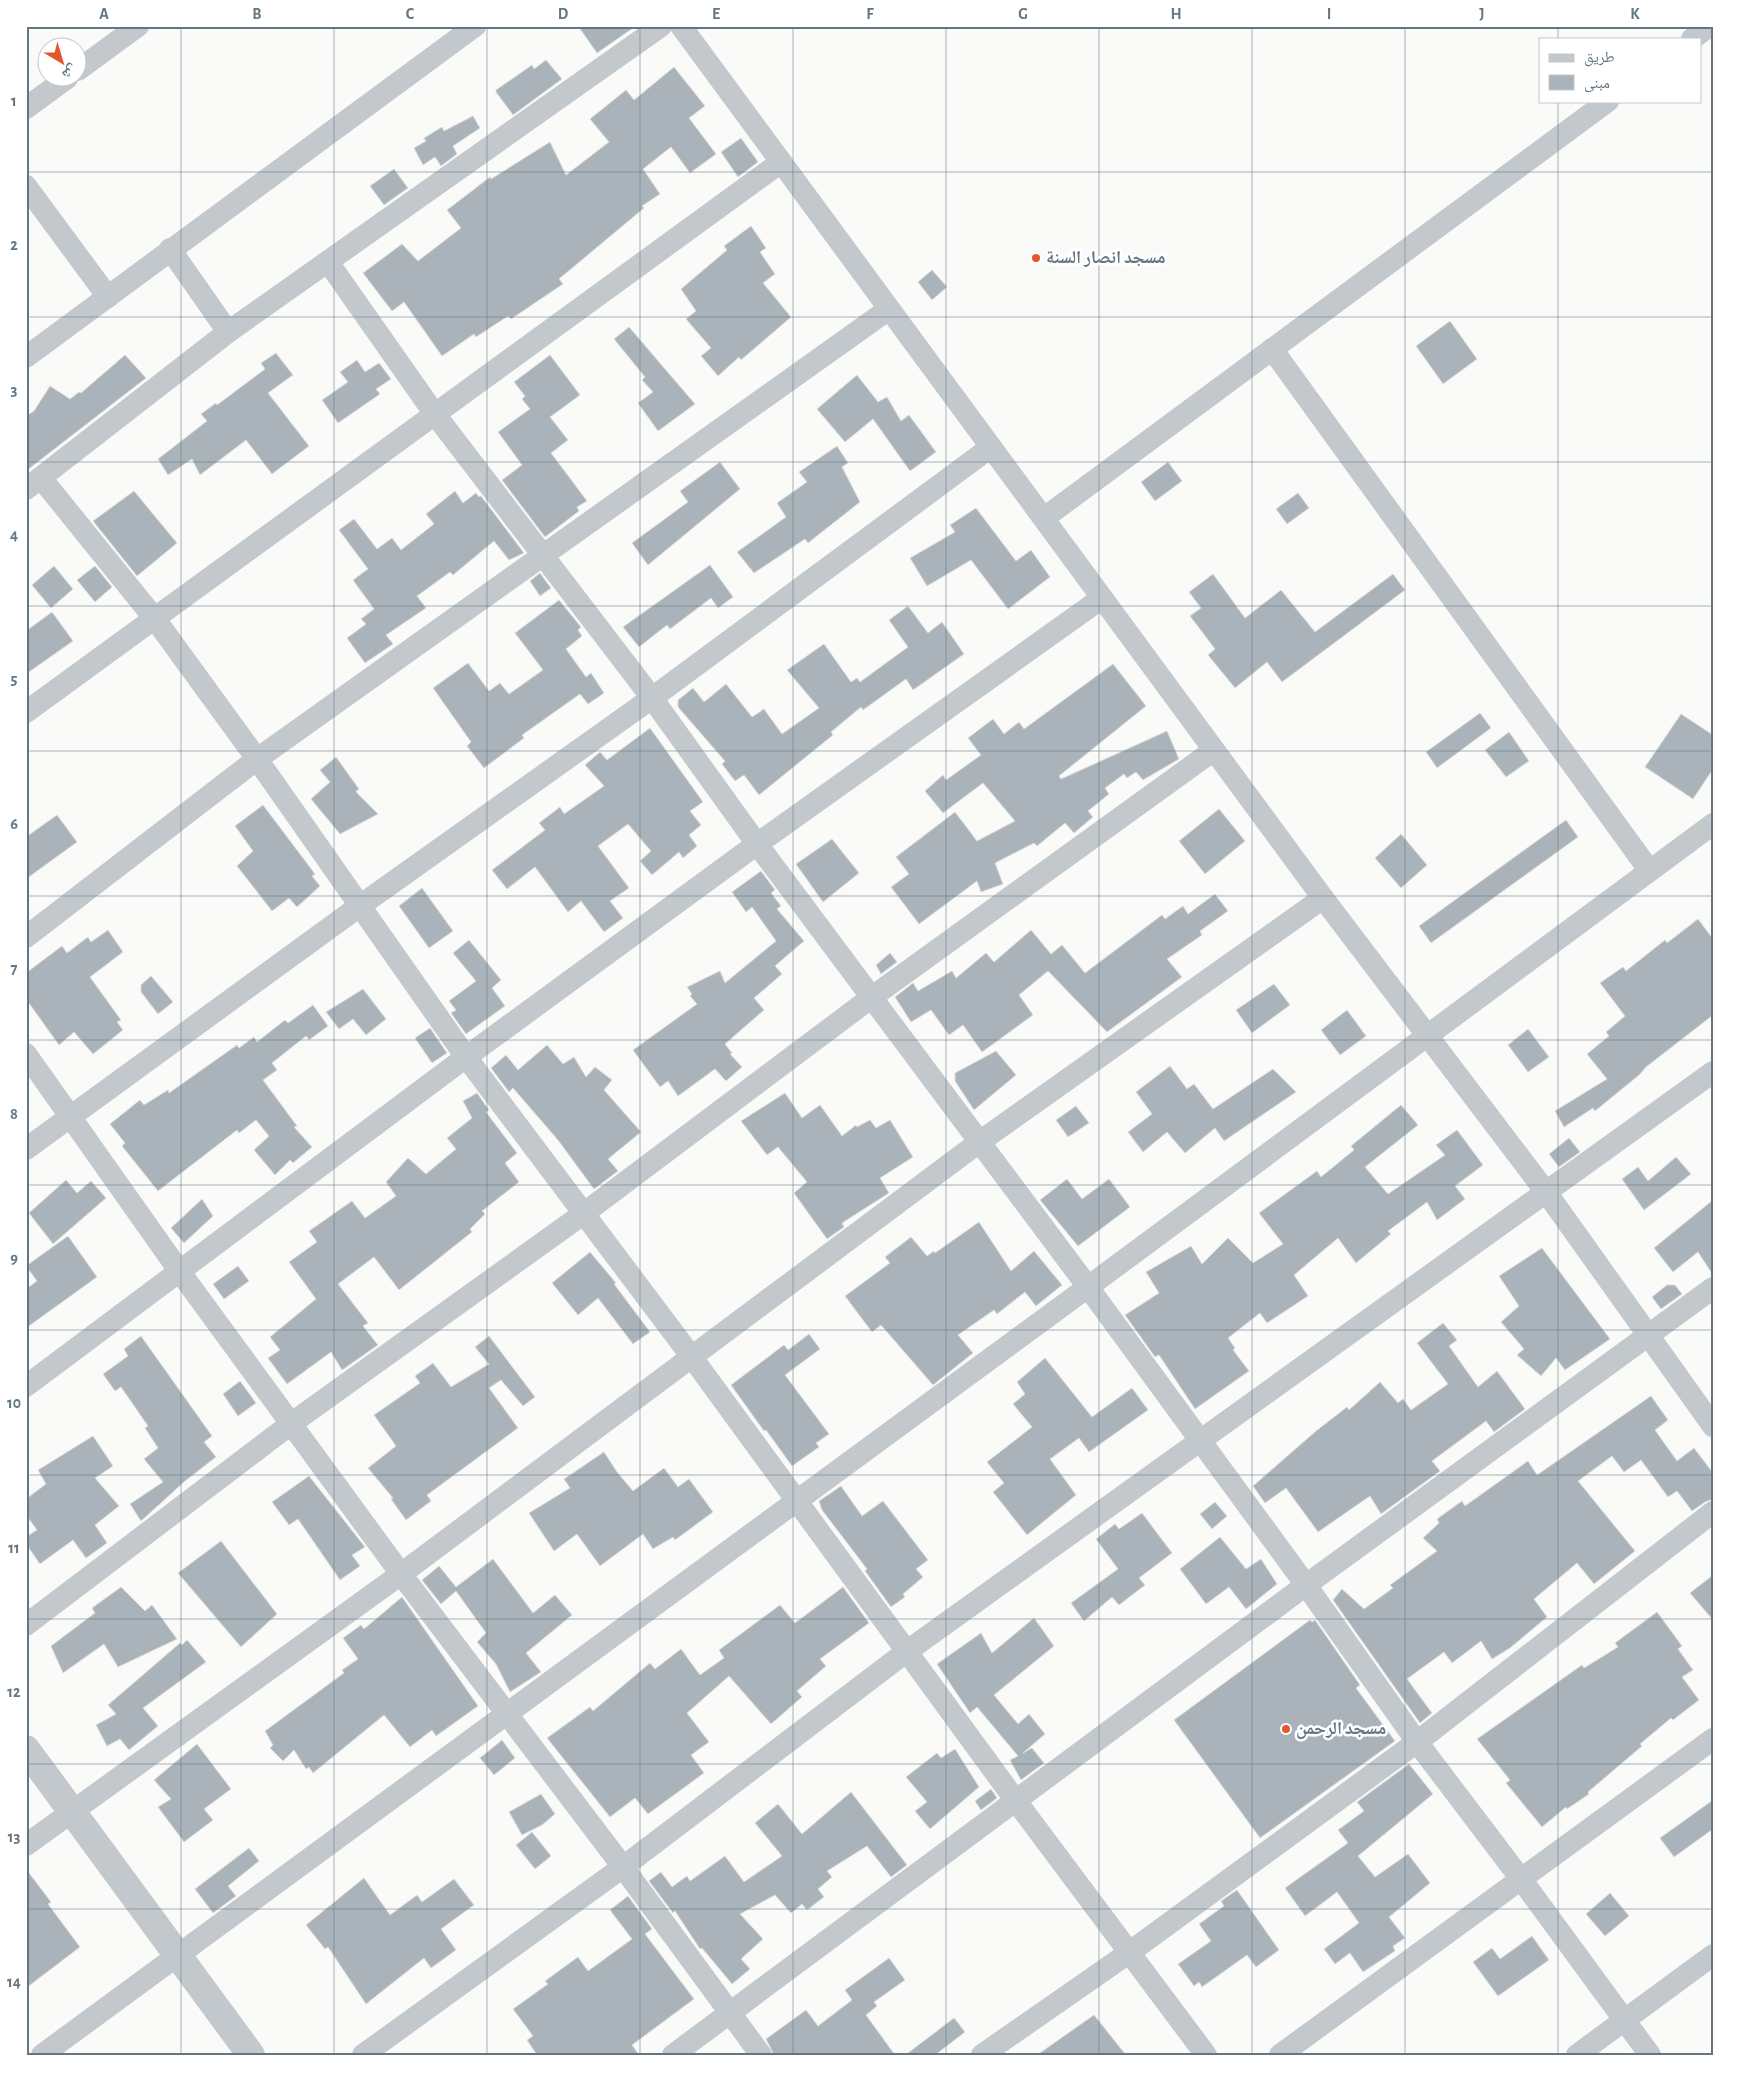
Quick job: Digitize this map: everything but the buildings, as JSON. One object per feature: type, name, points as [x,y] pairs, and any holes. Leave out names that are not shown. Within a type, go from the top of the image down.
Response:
[{"type":"street","points":[[88,63],[138,26]]},
{"type":"street","points":[[26,357],[475,26]]},
{"type":"street","points":[[661,26],[228,332],[34,484],[154,619],[361,904],[466,1057],[691,1356],[906,1652],[1206,2055]]},
{"type":"street","points":[[681,26],[1323,898],[1546,1192],[1713,1426]]},
{"type":"street","points":[[1693,38],[1709,26]]},
{"type":"street","points":[[26,108],[54,88]]},
{"type":"street","points":[[1044,518],[1607,102]]},
{"type":"street","points":[[26,712],[781,162]]},
{"type":"street","points":[[26,186],[108,297]]},
{"type":"street","points":[[170,249],[228,332]]},
{"type":"street","points":[[328,262],[434,413],[652,698],[757,844],[872,997],[978,1143],[1088,1287],[1306,1584],[1417,1742],[1521,1879],[1650,2055]]},
{"type":"street","points":[[26,936],[257,759],[890,309]]},
{"type":"street","points":[[1272,349],[1649,870]]},
{"type":"street","points":[[26,1149],[72,1118],[361,904],[652,698],[991,447]]},
{"type":"street","points":[[26,1386],[466,1057],[757,844],[1102,598]]},
{"type":"street","points":[[26,1625],[292,1423],[583,1214],[872,997],[1214,750]]},
{"type":"street","points":[[42,2055],[176,1954],[1088,1287],[1713,824]]},
{"type":"street","points":[[26,1845],[401,1574],[978,1143],[1323,898]]},
{"type":"street","points":[[26,1054],[180,1272],[401,1574],[623,1867],[761,2055]]},
{"type":"street","points":[[363,2055],[623,1867],[906,1652],[1713,1072]]},
{"type":"street","points":[[673,2055],[1306,1584],[1713,1288]]},
{"type":"street","points":[[982,2055],[1130,1952],[1417,1742],[1713,1512]]},
{"type":"street","points":[[1280,2055],[1713,1739]]},
{"type":"street","points":[[26,1749],[251,2055]]},
{"type":"street","points":[[1577,2055],[1713,1955]]},
{"type":"place","name":"مسجد انصار السنة","points":[[1036,258]]},
{"type":"place","name":"مسجد الرحمن","points":[[1286,1729]]}]
